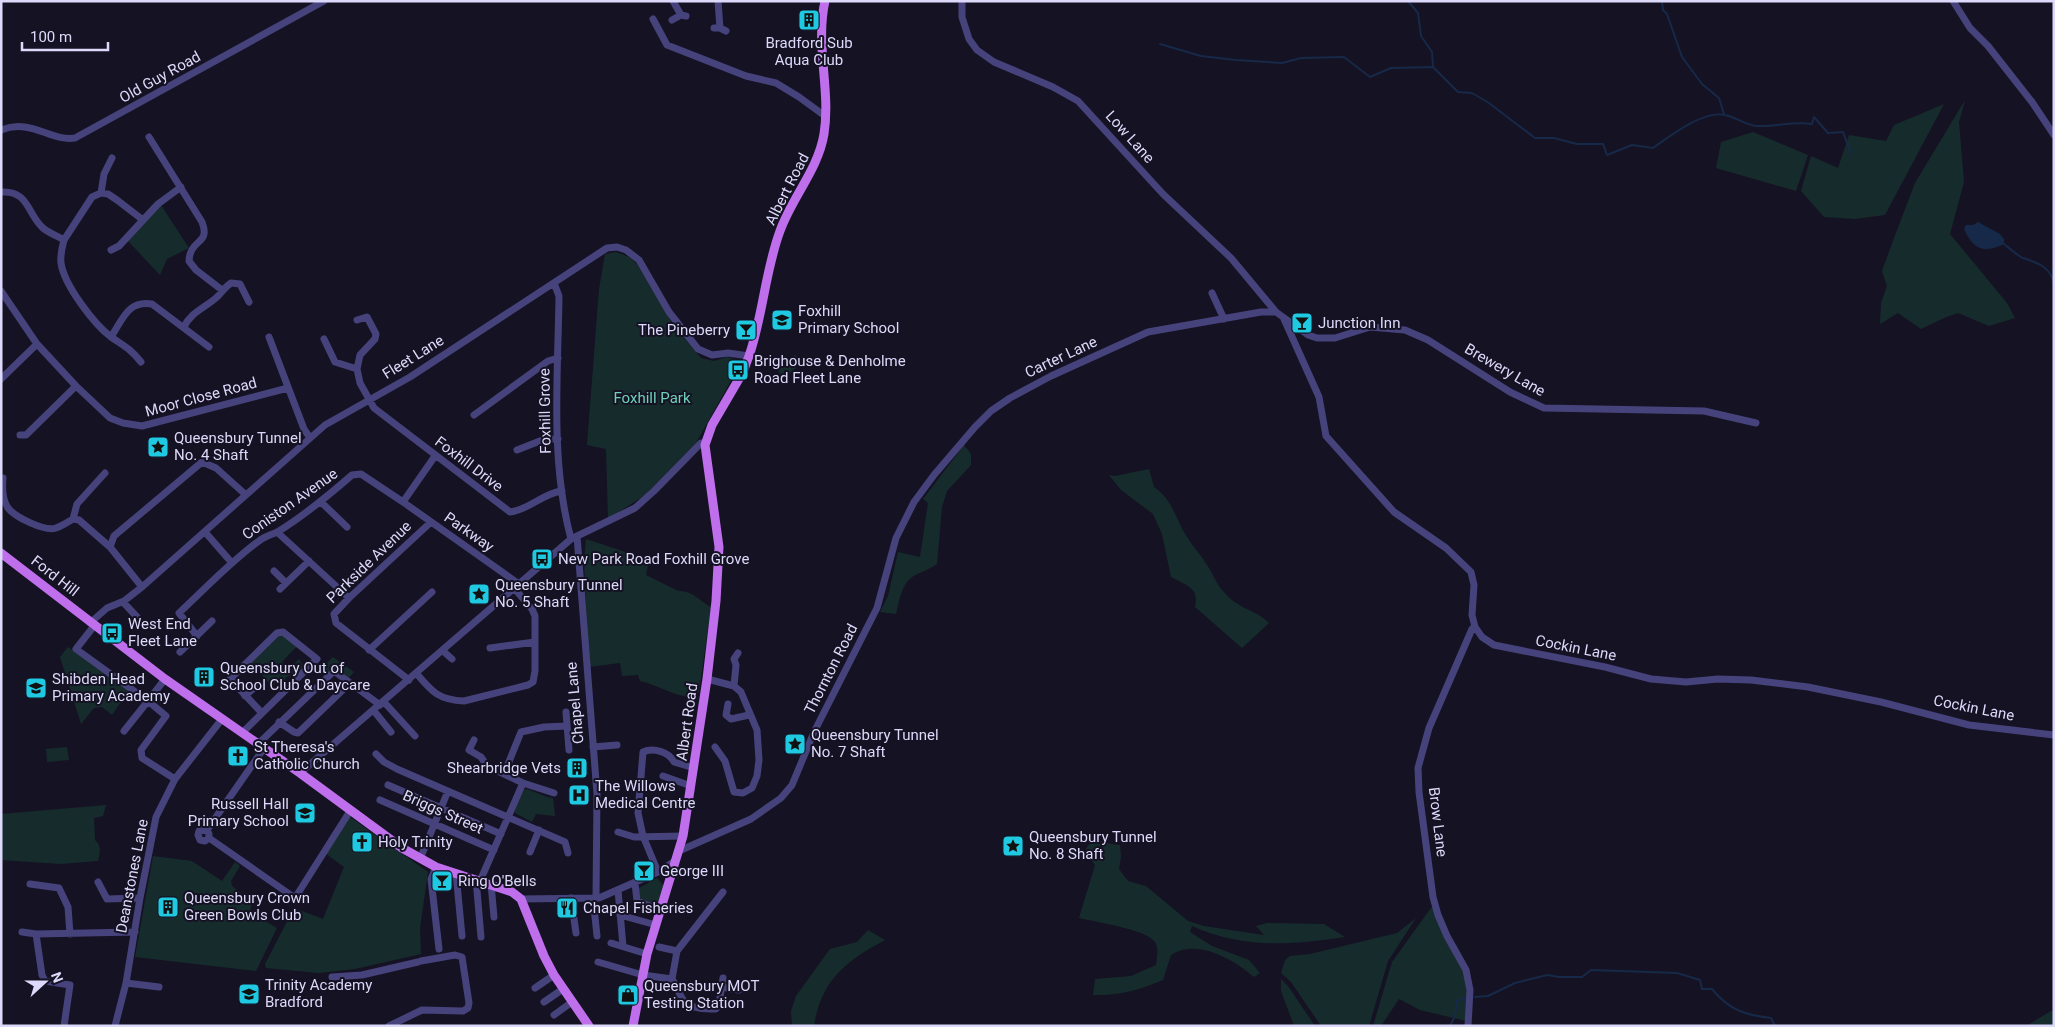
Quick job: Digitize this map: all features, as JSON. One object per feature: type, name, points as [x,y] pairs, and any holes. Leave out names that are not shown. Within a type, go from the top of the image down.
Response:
[{"type":"main road","name":"Albert Road","points":[[633,1026],[647,954],[683,836],[707,679],[720,548],[705,445],[712,425],[743,372],[749,356],[780,230],[820,154],[824,133],[826,99],[822,37],[824,2]]},
{"type":"main road","name":"Ford Hill","points":[[1,552],[165,679],[420,859],[436,867],[512,892],[521,899]]},
{"type":"main road","points":[[521,899],[544,956],[554,975],[588,1026]]},
{"type":"street","name":"Old Guy Road","points":[[1,130],[20,126],[68,139],[75,138],[324,1]]},
{"type":"street","points":[[672,20],[683,15],[673,1]]},
{"type":"street","points":[[718,1],[720,29]]},
{"type":"street","name":"Low Lane","points":[[962,1],[962,17],[969,39],[977,50],[994,62],[1053,87],[1078,101],[1163,194],[1231,258],[1276,312]]},
{"type":"street","points":[[1953,1],[1970,28],[1988,46],[2032,102],[2054,136]]},
{"type":"street","points":[[653,19],[667,45],[746,76],[776,83],[825,116]]},
{"type":"street","points":[[149,137],[181,187],[206,232],[205,237],[189,252],[189,261],[196,270],[222,290]]},
{"type":"street","points":[[100,193],[104,174],[112,158]]},
{"type":"street","points":[[111,250],[120,246],[158,204],[181,187]]},
{"type":"street","points":[[1,192],[10,191],[22,197],[43,227],[64,240]]},
{"type":"street","points":[[141,362],[131,349],[111,336],[95,320],[81,302],[66,277],[60,262],[64,240],[92,197],[100,193],[108,194],[143,220]]},
{"type":"street","name":"Fleet Lane","points":[[148,701],[76,649],[92,624],[107,608],[123,602],[142,587],[325,425],[410,377],[607,248],[617,247],[626,250],[639,260],[669,312],[698,349],[712,355],[728,353],[749,356]]},
{"type":"street","points":[[184,327],[188,319],[219,296],[222,290],[231,282],[240,284],[249,302]]},
{"type":"street","name":"Foxhill Grove","points":[[554,283],[559,296],[558,439],[562,491],[574,538]]},
{"type":"street","name":"Moor Close Road","points":[[1,291],[37,344],[76,386],[110,418],[123,423],[142,426],[288,388]]},
{"type":"street","points":[[1212,293],[1224,319]]},
{"type":"street","points":[[111,336],[130,308],[144,303],[152,304],[209,347]]},
{"type":"street","name":"Carter Lane","points":[[903,522],[914,502],[952,454],[981,422],[1010,398],[1051,376],[1148,332],[1261,312],[1276,312]]},
{"type":"street","points":[[1276,312],[1284,319],[1319,397],[1326,436],[1394,512],[1446,548],[1471,572],[1474,585],[1472,615],[1475,627]]},
{"type":"street","points":[[357,320],[369,315],[376,334],[375,339],[360,355],[357,370],[360,383],[368,400]]},
{"type":"street","name":"Brewery Lane","points":[[1284,319],[1308,335],[1323,339],[1335,338],[1370,327],[1405,330],[1428,340],[1510,392],[1544,408],[1704,411],[1756,423]]},
{"type":"street","points":[[269,337],[304,429],[310,438]]},
{"type":"street","points":[[324,339],[335,362],[357,370]]},
{"type":"street","points":[[1,379],[37,344]]},
{"type":"street","points":[[474,415],[548,361],[558,358]]},
{"type":"street","points":[[20,435],[26,435],[76,386]]},
{"type":"street","name":"Foxhill Drive","points":[[368,400],[374,408],[510,512],[519,512],[555,492],[562,491]]},
{"type":"street","points":[[517,450],[545,439],[558,439]]},
{"type":"street","points":[[300,774],[574,538],[635,508],[701,444],[705,445]]},
{"type":"street","points":[[403,502],[435,456]]},
{"type":"street","points":[[110,547],[114,536],[202,462],[216,468],[246,495]]},
{"type":"street","points":[[73,519],[77,504],[104,473]]},
{"type":"street","name":"Coniston Avenue","points":[[197,636],[179,613],[232,563],[262,539],[277,532],[321,502],[357,474],[362,474],[403,502]]},
{"type":"street","points":[[3,478],[2,493],[7,506],[14,514],[42,528],[55,529],[73,519],[79,520],[110,547],[142,587]]},
{"type":"street","points":[[321,502],[347,527]]},
{"type":"street","name":"Parkway","points":[[403,502],[517,586],[534,612],[535,677],[533,682],[528,685],[464,701],[456,701],[437,695],[429,689],[417,674]]},
{"type":"street","name":"Parkside Avenue","points":[[409,680],[369,650],[336,623],[334,619],[337,610],[349,598],[431,522]]},
{"type":"street","name":"Thornton Road","points":[[678,851],[751,819],[781,798],[792,785],[814,732],[876,608],[896,538],[903,522]]},
{"type":"street","points":[[205,532],[232,563]]},
{"type":"street","points":[[277,532],[349,598]]},
{"type":"street","name":"Chapel Lane","points":[[574,538],[597,794],[595,898],[597,936]]},
{"type":"street","points":[[280,589],[309,562]]},
{"type":"street","points":[[274,571],[286,583]]},
{"type":"street","points":[[369,650],[432,592]]},
{"type":"street","points":[[123,602],[137,617]]},
{"type":"street","points":[[180,652],[212,621]]},
{"type":"street","name":"Cockin Lane","points":[[1475,627],[1482,637],[1494,644],[1605,667],[1651,679],[1686,682],[1718,679],[1752,680],[1808,687],[1881,702],[1969,725],[2054,735]]},
{"type":"street","name":"Brow Lane","points":[[1468,1026],[1470,990],[1466,970],[1447,936],[1433,897],[1419,792],[1418,768],[1429,728],[1472,629],[1475,627]]},
{"type":"street","points":[[242,733],[261,712],[317,659],[283,632],[279,631],[230,679],[261,712]]},
{"type":"street","points":[[496,638],[493,648],[535,642]]},
{"type":"street","points":[[443,651],[452,659]]},
{"type":"street","points":[[734,686],[736,665],[734,659],[738,652]]},
{"type":"street","points":[[350,811],[295,898],[209,838],[207,830],[261,746],[279,722],[334,671],[382,704],[415,736]]},
{"type":"street","points":[[124,732],[165,679]]},
{"type":"street","points":[[707,679],[734,686],[741,692],[757,730],[759,760],[757,776],[752,788],[743,793],[733,794],[725,761],[715,747]]},
{"type":"street","points":[[279,722],[298,733],[350,683]]},
{"type":"street","points":[[246,696],[256,686]]},
{"type":"street","points":[[148,701],[166,716],[141,750],[142,758],[175,779]]},
{"type":"street","points":[[728,704],[726,714],[731,719],[749,714]]},
{"type":"street","points":[[374,711],[391,732]]},
{"type":"street","points":[[566,712],[569,750]]},
{"type":"street","name":"Deanstones Lane","points":[[115,1026],[126,983],[156,818],[175,779],[222,719]]},
{"type":"street","points":[[504,774],[521,732],[544,727],[567,726]]},
{"type":"street","points":[[474,740],[469,750],[481,757],[487,766],[523,783],[554,794]]},
{"type":"street","points":[[593,747],[616,745]]},
{"type":"street","points":[[658,872],[643,836],[638,813],[643,752],[649,749],[666,753],[674,762],[694,768]]},
{"type":"street","points":[[376,754],[384,762],[397,769],[565,842],[568,853]]},
{"type":"street","points":[[663,776],[691,786]]},
{"type":"street","points":[[481,936],[478,880],[494,850],[523,783]]},
{"type":"street","points":[[388,785],[501,834]]},
{"type":"street","points":[[420,859],[448,792]]},
{"type":"street","name":"Briggs Street","points":[[380,800],[494,850]]},
{"type":"street","points":[[530,852],[539,830]]},
{"type":"street","points":[[618,832],[634,837],[683,836]]},
{"type":"street","points":[[521,899],[595,898],[635,883],[675,861]]},
{"type":"street","points":[[436,867],[431,879],[440,949]]},
{"type":"street","points":[[456,873],[462,936]]},
{"type":"street","points":[[98,882],[107,899],[140,898]]},
{"type":"street","points":[[635,883],[636,901],[660,910]]},
{"type":"street","points":[[30,884],[59,888],[68,907],[70,934]]},
{"type":"street","points":[[491,884],[494,917]]},
{"type":"street","points":[[618,890],[623,946]]},
{"type":"street","points":[[672,980],[677,951],[723,892]]},
{"type":"street","points":[[571,898],[576,934]]},
{"type":"street","points":[[620,914],[656,924]]},
{"type":"street","points":[[22,932],[70,934],[135,932]]},
{"type":"street","points":[[36,934],[42,975],[45,981],[70,985],[64,1026]]},
{"type":"street","points":[[611,943],[647,954]]},
{"type":"street","points":[[658,947],[677,951]]},
{"type":"street","points":[[332,977],[362,975],[455,955],[462,957],[469,1003],[468,1008],[463,1011],[422,1010],[389,1026]]},
{"type":"street","points":[[598,962],[643,975],[672,980],[678,987],[683,1000],[689,1005],[704,1009],[716,1009],[719,1004],[723,978]]},
{"type":"street","points":[[535,988],[554,975]]},
{"type":"street","points":[[126,983],[159,988]]},
{"type":"street","points":[[722,987],[739,990]]},
{"type":"street","points":[[544,1002],[563,989]]},
{"type":"street","points":[[554,1015],[572,1002]]},
{"type":"green space","points":[[1965,100],[1959,122],[1964,182],[1950,234],[2007,303],[2015,318],[1989,326],[1958,313],[1921,329],[1898,313],[1880,324],[1881,303],[1887,286],[1882,271],[1894,238],[1915,183]]},
{"type":"green space","points":[[1944,104],[1885,215],[1855,219],[1824,217],[1801,191],[1811,156],[1838,168],[1849,135],[1886,141],[1894,125]]},
{"type":"green space","points":[[1753,132],[1808,155],[1796,191],[1716,168],[1721,142]]},
{"type":"green space","points":[[161,205],[189,248],[167,259],[160,275],[128,241]]},
{"type":"green space","name":"Foxhill Park","points":[[616,252],[629,257],[637,264],[672,323],[701,358],[714,361],[727,357],[742,361],[696,443],[645,495],[608,519],[606,449],[587,445],[599,289],[605,254]]},
{"type":"green space","points":[[795,355],[797,357],[796,368],[783,379],[775,365]]},
{"type":"green space","points":[[964,445],[971,454],[971,465],[947,491],[942,507],[937,564],[908,580],[901,594],[896,614],[880,612],[888,596],[898,552],[920,557],[928,503],[923,499]]},
{"type":"green space","points":[[1149,469],[1154,487],[1170,504],[1187,537],[1209,568],[1216,582],[1235,602],[1264,618],[1269,623],[1242,648],[1195,607],[1195,595],[1190,588],[1171,577],[1162,534],[1153,514],[1121,490],[1109,475],[1115,476]]},
{"type":"green space","points":[[586,539],[649,560],[646,575],[678,591],[688,592],[711,607],[699,692],[695,697],[674,693],[640,681],[638,675],[622,676],[620,663],[589,667],[584,561]]},
{"type":"green space","points":[[281,634],[298,645],[282,662],[289,669],[299,659],[304,668],[295,676],[293,674],[285,678],[285,686],[282,689],[280,685],[275,683],[272,686],[251,663]]},
{"type":"green space","points":[[68,647],[129,690],[112,715],[102,707],[94,708],[81,724],[60,657]]},
{"type":"green space","points":[[333,657],[354,672],[349,678],[337,668],[333,667],[324,675],[319,670]]},
{"type":"green space","points":[[67,747],[69,760],[47,762],[46,749]]},
{"type":"green space","points":[[527,789],[553,798],[555,816],[536,814],[532,822],[515,813],[524,790]]},
{"type":"green space","points":[[106,805],[103,816],[94,818],[95,840],[100,850],[98,861],[61,864],[1,860],[1,814]]},
{"type":"green space","points":[[350,817],[428,872],[420,928],[421,954],[355,969],[319,973],[266,968],[265,964],[294,908],[323,919],[344,867],[325,853]]},
{"type":"green space","points":[[1094,840],[1120,845],[1119,869],[1128,881],[1146,886],[1188,921],[1204,926],[1264,935],[1256,926],[1267,923],[1324,924],[1345,937],[1286,943],[1249,942],[1230,939],[1192,926],[1190,932],[1212,946],[1249,960],[1260,973],[1254,977],[1236,964],[1214,953],[1192,949],[1181,950],[1171,955],[1163,980],[1129,992],[1093,995],[1095,979],[1131,976],[1156,965],[1157,954],[1155,942],[1142,933],[1079,918],[1095,865],[1087,855],[1086,848]]},
{"type":"green space","points":[[153,856],[192,861],[222,881],[235,862],[240,866],[231,881],[232,886],[252,902],[250,912],[277,928],[256,971],[135,957]]},
{"type":"green space","points":[[657,878],[664,886],[657,904],[642,901],[639,895],[639,888]]},
{"type":"green space","points":[[1433,905],[1464,974],[1467,991],[1466,1021],[1420,1010],[1399,999],[1381,1026],[1373,1026],[1392,962]]},
{"type":"green space","points":[[1416,918],[1388,961],[1369,1026],[1321,1026],[1291,982],[1281,973],[1285,960],[1290,956],[1310,954],[1397,933]]},
{"type":"green space","points":[[868,930],[885,940],[858,956],[837,974],[823,996],[817,1010],[814,1026],[792,1026],[791,1011],[796,996],[830,949],[857,942]]},
{"type":"green space","points":[[1281,979],[1288,986],[1315,1026],[1294,1026],[1281,991]]},
{"type":"green space","points":[[2054,1011],[2054,1026],[2026,1026]]},
{"type":"water","points":[[1978,222],[2000,234],[2004,239],[2004,244],[1990,249],[1980,248],[1975,245],[1964,229],[1966,225],[1973,225]]},
{"type":"waterway","points":[[1408,1],[1418,13],[1421,36],[1432,52],[1433,67]]},
{"type":"waterway","points":[[1662,1],[1663,10],[1667,14],[1682,57],[1702,84],[1719,98],[1724,114]]},
{"type":"waterway","points":[[1160,44],[1201,56],[1236,60],[1282,63],[1301,58],[1344,57],[1370,77],[1391,68],[1433,67],[1458,92],[1472,93],[1489,103],[1535,138],[1554,138],[1577,144],[1603,144],[1607,155],[1632,145],[1653,148],[1687,125],[1716,114],[1729,116],[1750,125],[1758,126],[1798,123],[1812,124],[1814,117],[1828,133],[1843,132],[1851,154]]},
{"type":"waterway","points":[[2004,244],[2021,257],[2043,266],[2050,273],[2054,284]]},
{"type":"waterway","points":[[1475,997],[1488,996],[1515,983],[1547,975],[1582,977],[1591,970],[1677,973],[1700,980],[1702,989],[1712,989],[1731,1007],[1745,1013],[1771,1018],[1775,1026]]},
{"type":"waterway","points":[[1450,1026],[1455,1016],[1457,1001],[1465,998]]},
{"type":"place","name":"Bradford Sub Aqua Club","points":[[809,20]]},
{"type":"place","name":"Foxhill Primary School","points":[[782,320]]},
{"type":"place","name":"Junction Inn","points":[[1302,323]]},
{"type":"place","name":"The Pineberry","points":[[746,330]]},
{"type":"place","name":"Brighouse & Denholme Road Fleet Lane","points":[[738,370]]},
{"type":"place","name":"Queensbury Tunnel No. 4 Shaft","points":[[158,447]]},
{"type":"place","name":"New Park Road Foxhill Grove","points":[[542,559]]},
{"type":"place","name":"Queensbury Tunnel No. 5 Shaft","points":[[479,594]]},
{"type":"place","name":"West End Fleet Lane","points":[[112,633]]},
{"type":"place","name":"Queensbury Out of School Club & Daycare","points":[[204,677]]},
{"type":"place","name":"Shibden Head Primary Academy","points":[[36,688]]},
{"type":"place","name":"Queensbury Tunnel No. 7 Shaft","points":[[795,744]]},
{"type":"place","name":"St Theresa's Catholic Church","points":[[238,756]]},
{"type":"place","name":"Shearbridge Vets","points":[[577,768]]},
{"type":"place","name":"The Willows Medical Centre","points":[[579,795]]},
{"type":"place","name":"Russell Hall Primary School","points":[[305,813]]},
{"type":"place","name":"Holy Trinity","points":[[362,842]]},
{"type":"place","name":"Queensbury Tunnel No. 8 Shaft","points":[[1013,846]]},
{"type":"place","name":"George III","points":[[644,871]]},
{"type":"place","name":"Ring O'Bells","points":[[442,881]]},
{"type":"place","name":"Queensbury Crown Green Bowls Club","points":[[168,907]]},
{"type":"place","name":"Chapel Fisheries","points":[[567,908]]},
{"type":"place","name":"Trinity Academy Bradford","points":[[249,994]]},
{"type":"place","name":"Queensbury MOT Testing Station","points":[[628,995]]}]
